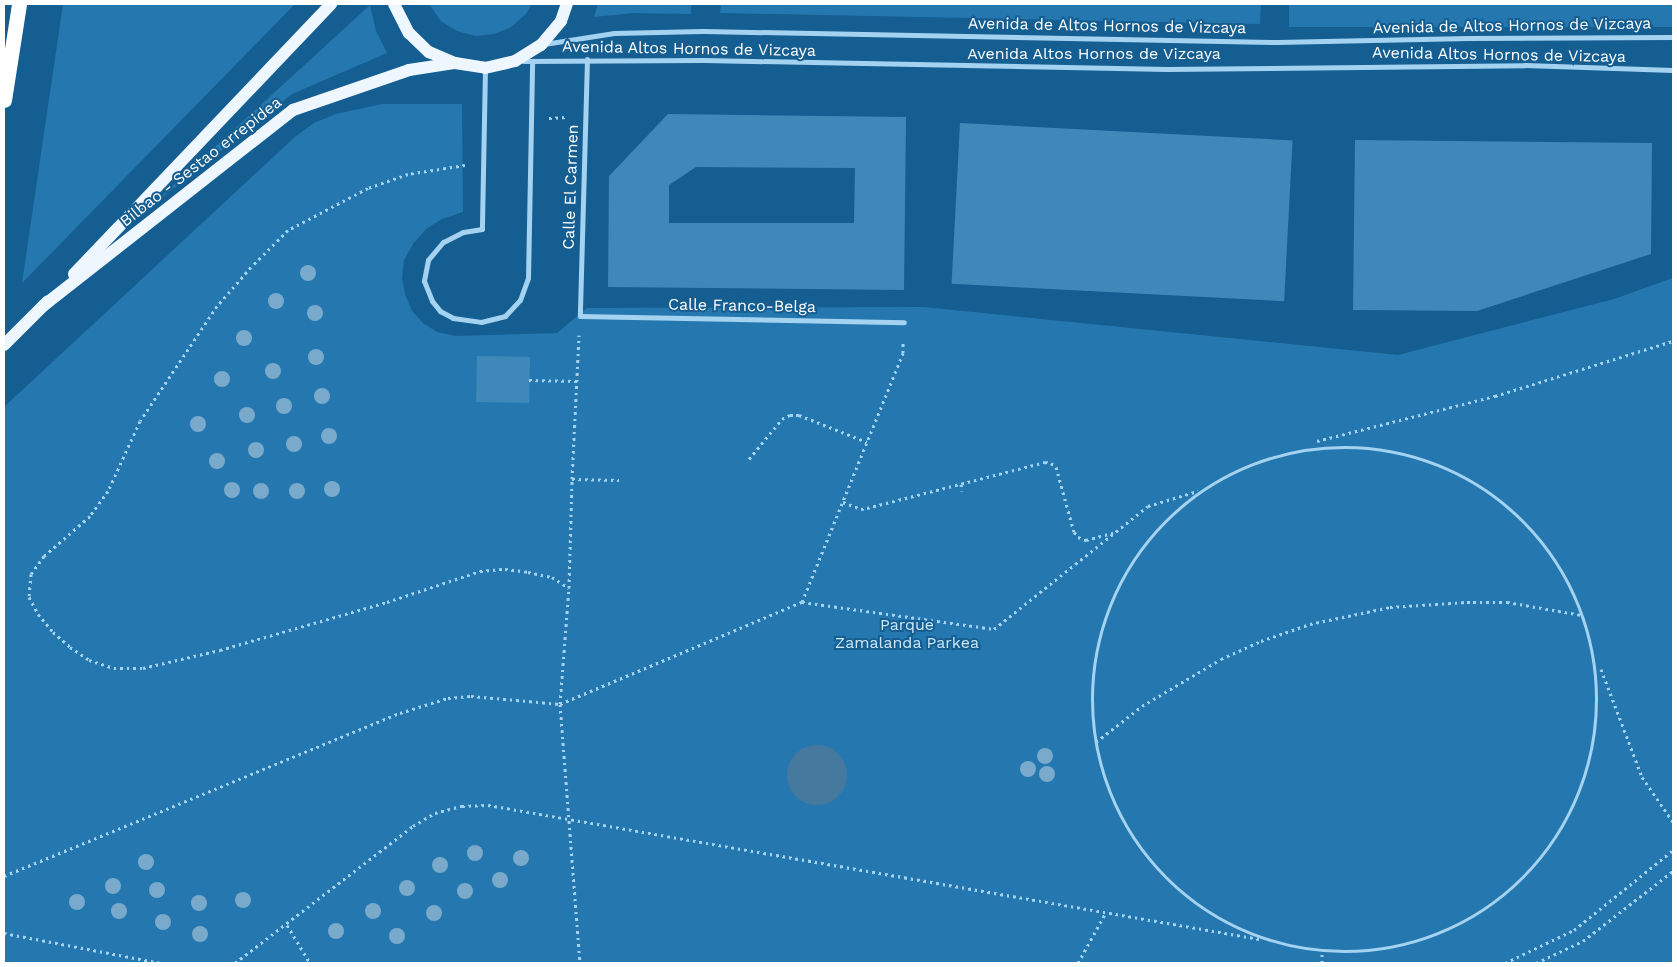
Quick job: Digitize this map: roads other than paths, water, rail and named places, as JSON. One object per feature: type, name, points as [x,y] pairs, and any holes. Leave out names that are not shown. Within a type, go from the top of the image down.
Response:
[{"type":"highway","points":[[4,100],[18,10]]},
{"type":"main road","name":"Bilbao - Sestao errepidea","points":[[4,345],[44,306],[331,4]]},
{"type":"main road","points":[[394,4],[409,34],[429,52],[455,63],[484,68],[515,61],[542,45],[561,20],[567,4]]},
{"type":"main road","name":"Bilbao - Sestao errepidea","points":[[44,306],[293,110],[409,70],[455,63]]},
{"type":"street","name":"Avenida de Altos Hornos de Vizcaya","points":[[542,45],[614,33],[704,32],[1276,42],[1469,38],[1673,37]]},
{"type":"street","name":"Avenida Altos Hornos de Vizcaya","points":[[515,61],[587,59],[1167,69],[1525,65],[1673,70]]},
{"type":"street","name":"Calle El Carmen","points":[[580,316],[587,59]]},
{"type":"street","points":[[484,68],[482,229],[463,232],[443,242],[428,260],[424,281],[432,301],[440,312],[453,318],[481,322],[505,316],[520,300],[528,278],[532,60]]},
{"type":"street","name":"Calle Franco-Belga","points":[[580,316],[904,322]]},
{"type":"park label","name":"Parque Zamalanda Parkea","points":[[907,634]]}]
